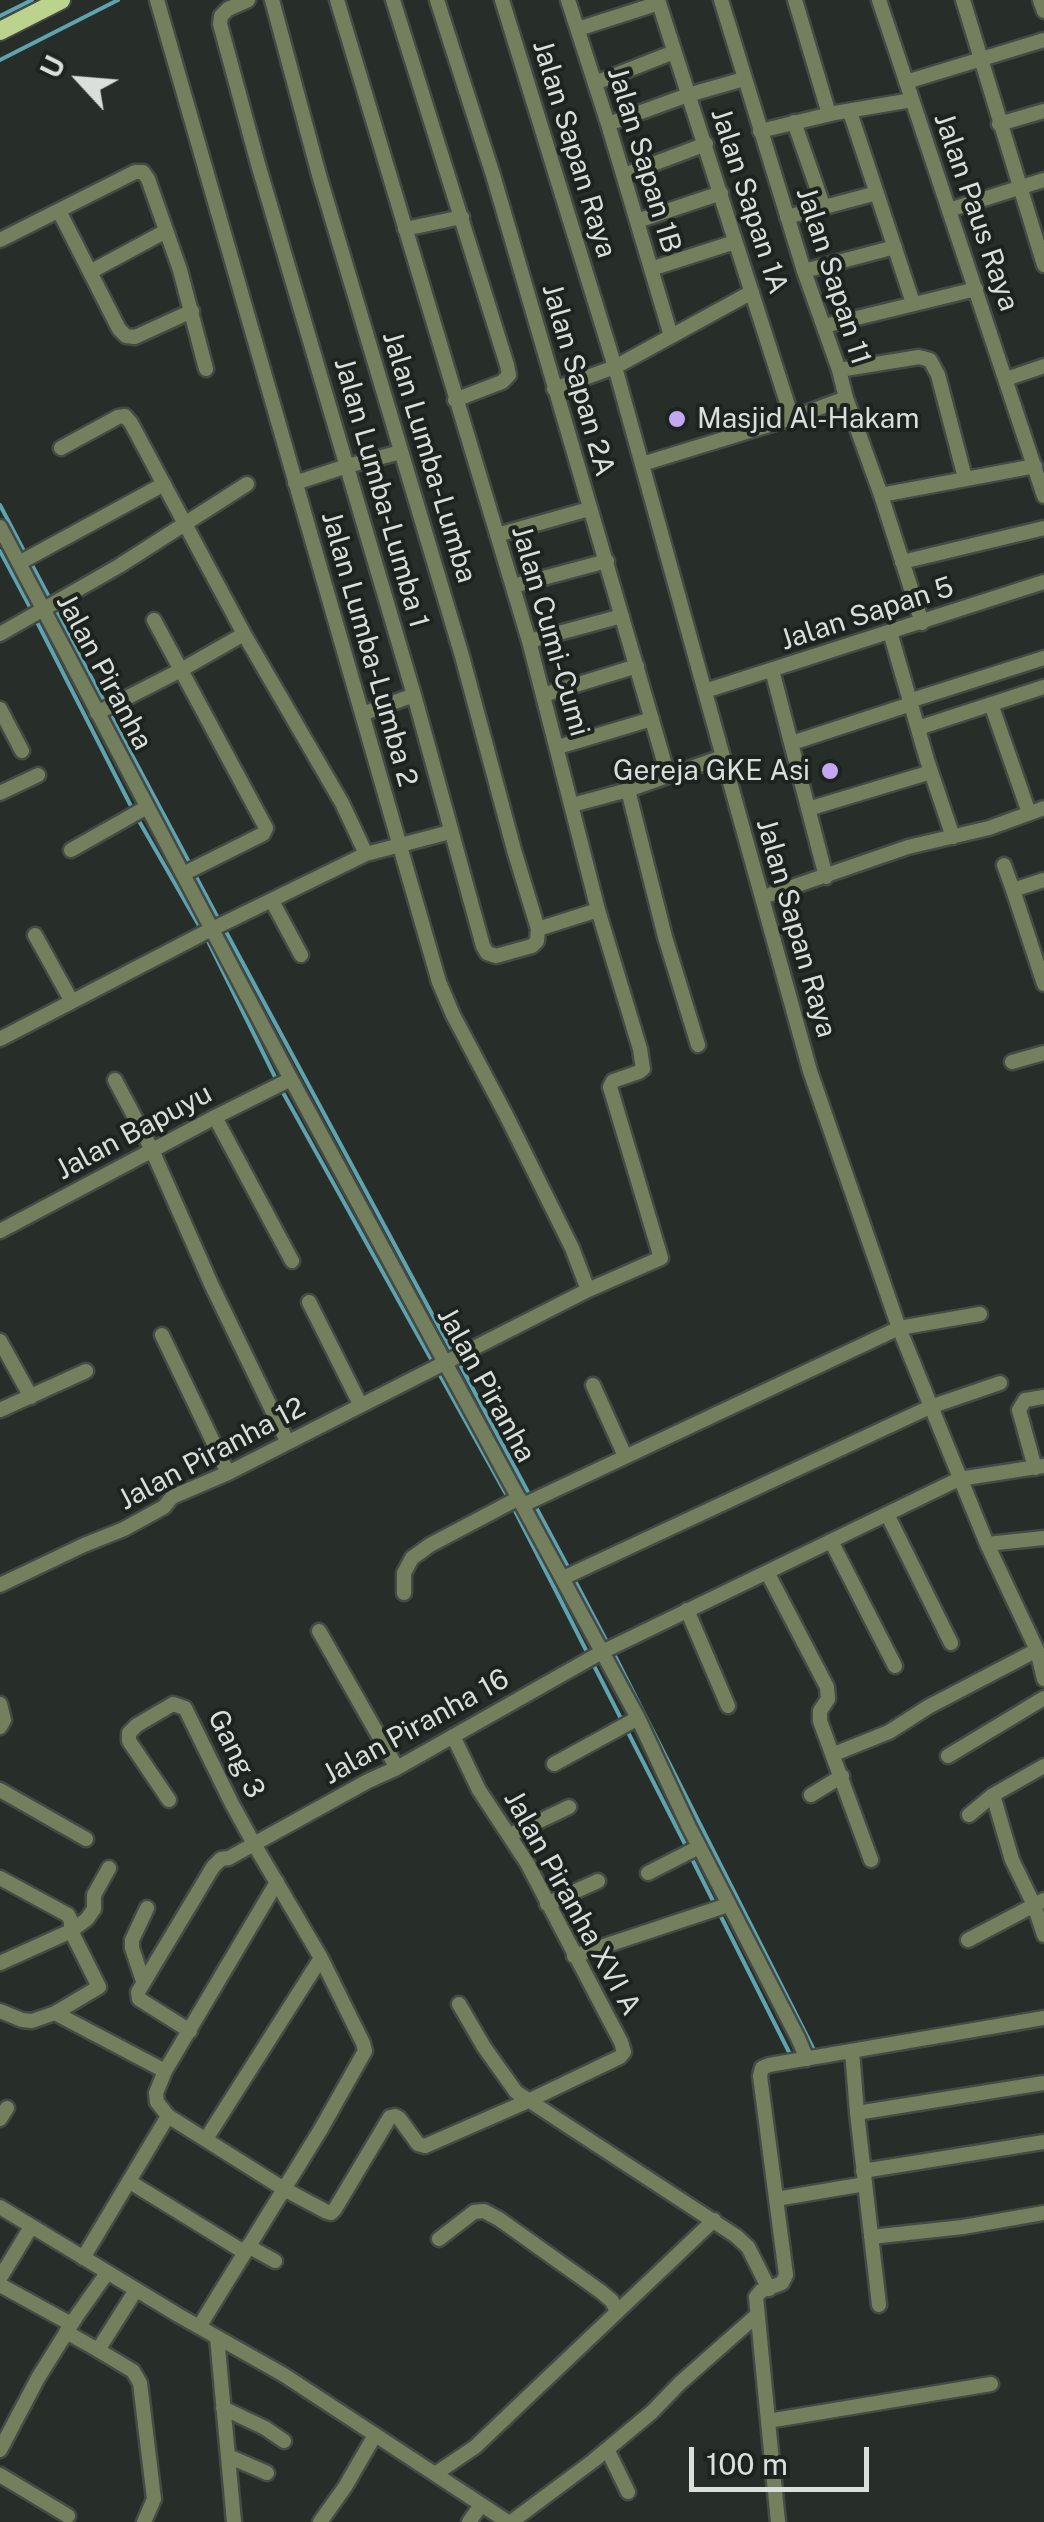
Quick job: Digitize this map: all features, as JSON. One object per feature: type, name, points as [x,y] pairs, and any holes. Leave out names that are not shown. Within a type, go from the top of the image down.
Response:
[{"type":"main road","points":[[0,31],[61,0]]},
{"type":"street","name":"Jalan Lumba-Lumba 2","points":[[157,0],[445,997],[572,1248],[588,1290]]},
{"type":"street","name":"Jalan Lumba-Lumba 1","points":[[248,0],[228,9],[220,16],[220,24],[483,946],[496,956],[532,946],[537,941],[538,929]]},
{"type":"street","name":"Jalan Lumba-Lumba","points":[[272,0],[538,929]]},
{"type":"street","name":"Jalan Cumi-Cumi","points":[[337,0],[530,641],[598,910],[640,1049],[643,1068],[614,1081],[610,1087],[661,1258]]},
{"type":"street","points":[[393,0],[507,365],[508,376],[502,382],[455,400]]},
{"type":"street","name":"Jalan Sapan 2A","points":[[437,0],[493,175],[668,775]]},
{"type":"street","name":"Jalan Sapan Raya","points":[[502,0],[615,367],[810,1071],[898,1328],[959,1479],[1036,1650],[1044,1679]]},
{"type":"street","name":"Jalan Sapan 1B","points":[[568,0],[671,336]]},
{"type":"street","name":"Jalan Sapan 11","points":[[721,0],[804,271],[922,623]]},
{"type":"street","points":[[795,0],[829,114]]},
{"type":"street","name":"Jalan Paus Raya","points":[[879,0],[1043,491]]},
{"type":"street","points":[[963,0],[1019,189],[1038,225],[1044,265]]},
{"type":"street","points":[[1040,0],[1044,12]]},
{"type":"street","points":[[578,29],[658,1]]},
{"type":"street","name":"Jalan Sapan 1A","points":[[658,1],[792,418]]},
{"type":"street","points":[[906,82],[1044,40]]},
{"type":"street","points":[[596,83],[674,52]]},
{"type":"street","points":[[608,124],[744,79]]},
{"type":"street","points":[[760,131],[912,100]]},
{"type":"street","points":[[999,124],[1044,110]]},
{"type":"street","points":[[850,112],[913,303]]},
{"type":"street","points":[[794,122],[824,208]]},
{"type":"street","points":[[624,175],[706,144]]},
{"type":"street","points":[[0,240],[135,172],[143,172],[192,311],[206,369]]},
{"type":"street","points":[[949,210],[1044,180]]},
{"type":"street","points":[[637,222],[721,193]]},
{"type":"street","points":[[788,217],[877,193]]},
{"type":"street","points":[[59,212],[126,336],[135,337],[192,311]]},
{"type":"street","points":[[405,229],[462,217]]},
{"type":"street","points":[[90,272],[166,230]]},
{"type":"street","points":[[651,269],[734,242]]},
{"type":"street","points":[[804,271],[895,248]]},
{"type":"street","points":[[824,326],[976,289]]},
{"type":"street","points":[[554,390],[615,367],[752,292]]},
{"type":"street","points":[[839,370],[919,357],[930,360],[938,375],[965,478]]},
{"type":"street","points":[[1006,379],[1044,366]]},
{"type":"street","points":[[642,464],[846,398]]},
{"type":"street","points":[[61,448],[118,416],[125,416],[131,423],[244,634],[342,803],[366,854]]},
{"type":"street","points":[[295,484],[401,452]]},
{"type":"street","points":[[881,495],[1035,466]]},
{"type":"street","points":[[19,563],[164,484]]},
{"type":"street","points":[[0,634],[186,525],[247,484]]},
{"type":"street","points":[[497,535],[589,509]]},
{"type":"street","name":"Jalan Piranha","points":[[0,527],[291,1078],[638,1718],[806,2060]]},
{"type":"street","points":[[902,562],[1044,528]]},
{"type":"street","points":[[513,586],[607,562]]},
{"type":"street","name":"Jalan Sapan 5","points":[[704,691],[1044,582]]},
{"type":"street","points":[[530,641],[622,616]]},
{"type":"street","points":[[154,620],[266,828],[263,834],[183,874]]},
{"type":"street","points":[[890,632],[953,838]]},
{"type":"street","points":[[98,713],[244,634]]},
{"type":"street","points":[[792,743],[1044,658]]},
{"type":"street","points":[[542,695],[637,666]]},
{"type":"street","points":[[772,670],[826,877]]},
{"type":"street","points":[[918,728],[1044,687]]},
{"type":"street","points":[[362,714],[414,696]]},
{"type":"street","points":[[762,897],[908,847],[989,828],[1036,810],[991,704]]},
{"type":"street","points":[[0,709],[22,751]]},
{"type":"street","points":[[558,747],[652,720]]},
{"type":"street","points":[[572,805],[722,757]]},
{"type":"street","points":[[808,809],[931,772]]},
{"type":"street","points":[[0,793],[38,774]]},
{"type":"street","points":[[628,790],[665,937],[698,1045]]},
{"type":"street","points":[[71,850],[147,807]]},
{"type":"street","points":[[0,1038],[366,854],[450,832]]},
{"type":"street","points":[[1004,865],[1044,984]]},
{"type":"street","points":[[1013,890],[1044,880]]},
{"type":"street","points":[[272,900],[302,956]]},
{"type":"street","points":[[538,929],[598,910]]},
{"type":"street","points":[[34,935],[71,1000]]},
{"type":"street","points":[[1012,1062],[1044,1053]]},
{"type":"street","name":"Jalan Bapuyu","points":[[0,1231],[291,1078]]},
{"type":"street","points":[[115,1080],[152,1150],[287,1442]]},
{"type":"street","points":[[214,1116],[292,1261]]},
{"type":"street","name":"Jalan Piranha 12","points":[[0,1585],[124,1529],[164,1507],[172,1497],[228,1473],[588,1290],[661,1258]]},
{"type":"street","points":[[308,1302],[360,1404]]},
{"type":"street","points":[[404,1593],[404,1572],[412,1558],[521,1501],[898,1328],[980,1314]]},
{"type":"street","points":[[162,1335],[228,1473]]},
{"type":"street","points":[[0,1340],[31,1397]]},
{"type":"street","points":[[0,1410],[86,1371]]},
{"type":"street","points":[[563,1578],[930,1407],[1000,1383]]},
{"type":"street","points":[[593,1385],[624,1456]]},
{"type":"street","points":[[1040,1467],[1018,1410],[1024,1400],[1044,1396]]},
{"type":"street","name":"Jalan Piranha 16","points":[[144,1982],[221,1859],[230,1858],[397,1768],[602,1652],[959,1479],[1040,1467]]},
{"type":"street","points":[[887,1514],[951,1643]]},
{"type":"street","points":[[987,1544],[1044,1538]]},
{"type":"street","points":[[831,1541],[894,1666]]},
{"type":"street","points":[[767,1572],[828,1687],[828,1699],[819,1716],[872,1860]]},
{"type":"street","points":[[687,1610],[728,1706]]},
{"type":"street","points":[[318,1630],[397,1768]]},
{"type":"street","points":[[834,1754],[888,1732],[1036,1650]]},
{"type":"street","points":[[948,1756],[1044,1698]]},
{"type":"street","points":[[0,1704],[4,1720],[0,1727]]},
{"type":"street","name":"Gang 3","points":[[169,1800],[129,1741],[137,1725],[173,1704],[185,1708],[254,1844]]},
{"type":"street","points":[[554,1764],[638,1718]]},
{"type":"street","name":"Jalan Piranha XVI A","points":[[453,1736],[479,1790],[510,1835],[624,2052],[620,2058],[528,2101]]},
{"type":"street","points":[[968,1815],[1044,1766]]},
{"type":"street","points":[[811,1795],[842,1776]]},
{"type":"street","points":[[0,1790],[86,1839]]},
{"type":"street","points":[[993,1796],[1012,1860],[1039,1902],[1044,1934]]},
{"type":"street","points":[[510,1835],[569,1808]]},
{"type":"street","points":[[199,2327],[365,2051],[321,1958],[254,1844]]},
{"type":"street","points":[[648,1873],[699,1847]]},
{"type":"street","points":[[0,1962],[70,1931],[92,1915],[94,1895],[109,1868]]},
{"type":"street","points":[[0,1878],[65,1912],[71,1922],[70,1931],[99,1986],[55,2013],[27,2021],[0,2011]]},
{"type":"street","points":[[547,1904],[598,1881]]},
{"type":"street","points":[[277,1882],[165,2071],[156,2093],[157,2102],[168,2116],[284,2189],[331,2213],[390,2117],[398,2118],[418,2144],[425,2146],[528,2101]]},
{"type":"street","points":[[968,1940],[1039,1902]]},
{"type":"street","points":[[574,1956],[728,1905]]},
{"type":"street","points":[[147,1908],[135,1930],[132,1948],[144,1982],[138,1992],[140,1999],[190,2031]]},
{"type":"street","points":[[206,2140],[321,1958]]},
{"type":"street","points":[[460,2004],[516,2092],[714,2220],[748,2247],[769,2289]]},
{"type":"street","points":[[55,2013],[165,2071]]},
{"type":"street","points":[[778,2522],[756,2297],[782,2283],[786,2275],[762,2068],[1044,2018]]},
{"type":"street","points":[[852,2051],[879,2305]]},
{"type":"street","points":[[856,2113],[1044,2083]]},
{"type":"street","points":[[83,2258],[168,2116]]},
{"type":"street","points":[[776,2199],[864,2177],[1044,2142]]},
{"type":"street","points":[[130,2182],[274,2261]]},
{"type":"street","points":[[0,2208],[284,2375],[510,2522],[652,2412],[680,2382],[757,2315]]},
{"type":"street","points":[[439,2239],[474,2212],[484,2211],[612,2300],[617,2312]]},
{"type":"street","points":[[871,2237],[1044,2213]]},
{"type":"street","points":[[435,2474],[474,2446],[714,2220]]},
{"type":"street","points":[[31,2227],[0,2281],[133,2371],[140,2383],[154,2499],[144,2522]]},
{"type":"street","points":[[0,2450],[38,2378],[107,2273]]},
{"type":"street","points":[[98,2350],[136,2290]]},
{"type":"street","points":[[216,2337],[234,2522]]},
{"type":"street","points":[[768,2421],[992,2384]]},
{"type":"street","points":[[223,2408],[284,2441]]},
{"type":"street","points":[[320,2522],[375,2435]]},
{"type":"street","points":[[607,2449],[628,2492]]},
{"type":"street","points":[[228,2456],[266,2473]]},
{"type":"street","points":[[0,2475],[68,2516]]},
{"type":"street","points":[[469,2522],[481,2504]]},
{"type":"waterway","points":[[0,16],[32,0]]},
{"type":"waterway","points":[[0,60],[118,0]]},
{"type":"waterway","points":[[0,505],[26,555]]},
{"type":"waterway","points":[[0,551],[32,611]]},
{"type":"waterway","points":[[31,563],[50,599]]},
{"type":"waterway","points":[[54,608],[106,705]]},
{"type":"waterway","points":[[36,620],[135,814],[201,929]]},
{"type":"waterway","points":[[110,714],[190,864]]},
{"type":"waterway","points":[[194,873],[220,922]]},
{"type":"waterway","points":[[225,930],[453,1353]]},
{"type":"waterway","points":[[206,937],[277,1081]]},
{"type":"waterway","points":[[281,1089],[511,1503],[687,1848]]},
{"type":"waterway","points":[[458,1361],[569,1569]]},
{"type":"waterway","points":[[573,1577],[608,1644]]},
{"type":"waterway","points":[[613,1652],[814,2050]]},
{"type":"waterway","points":[[691,1857],[790,2054]]},
{"type":"place","name":"Masjid Al-Hakam","points":[[677,419]]},
{"type":"place","name":"Gereja GKE Asi","points":[[830,771]]}]
